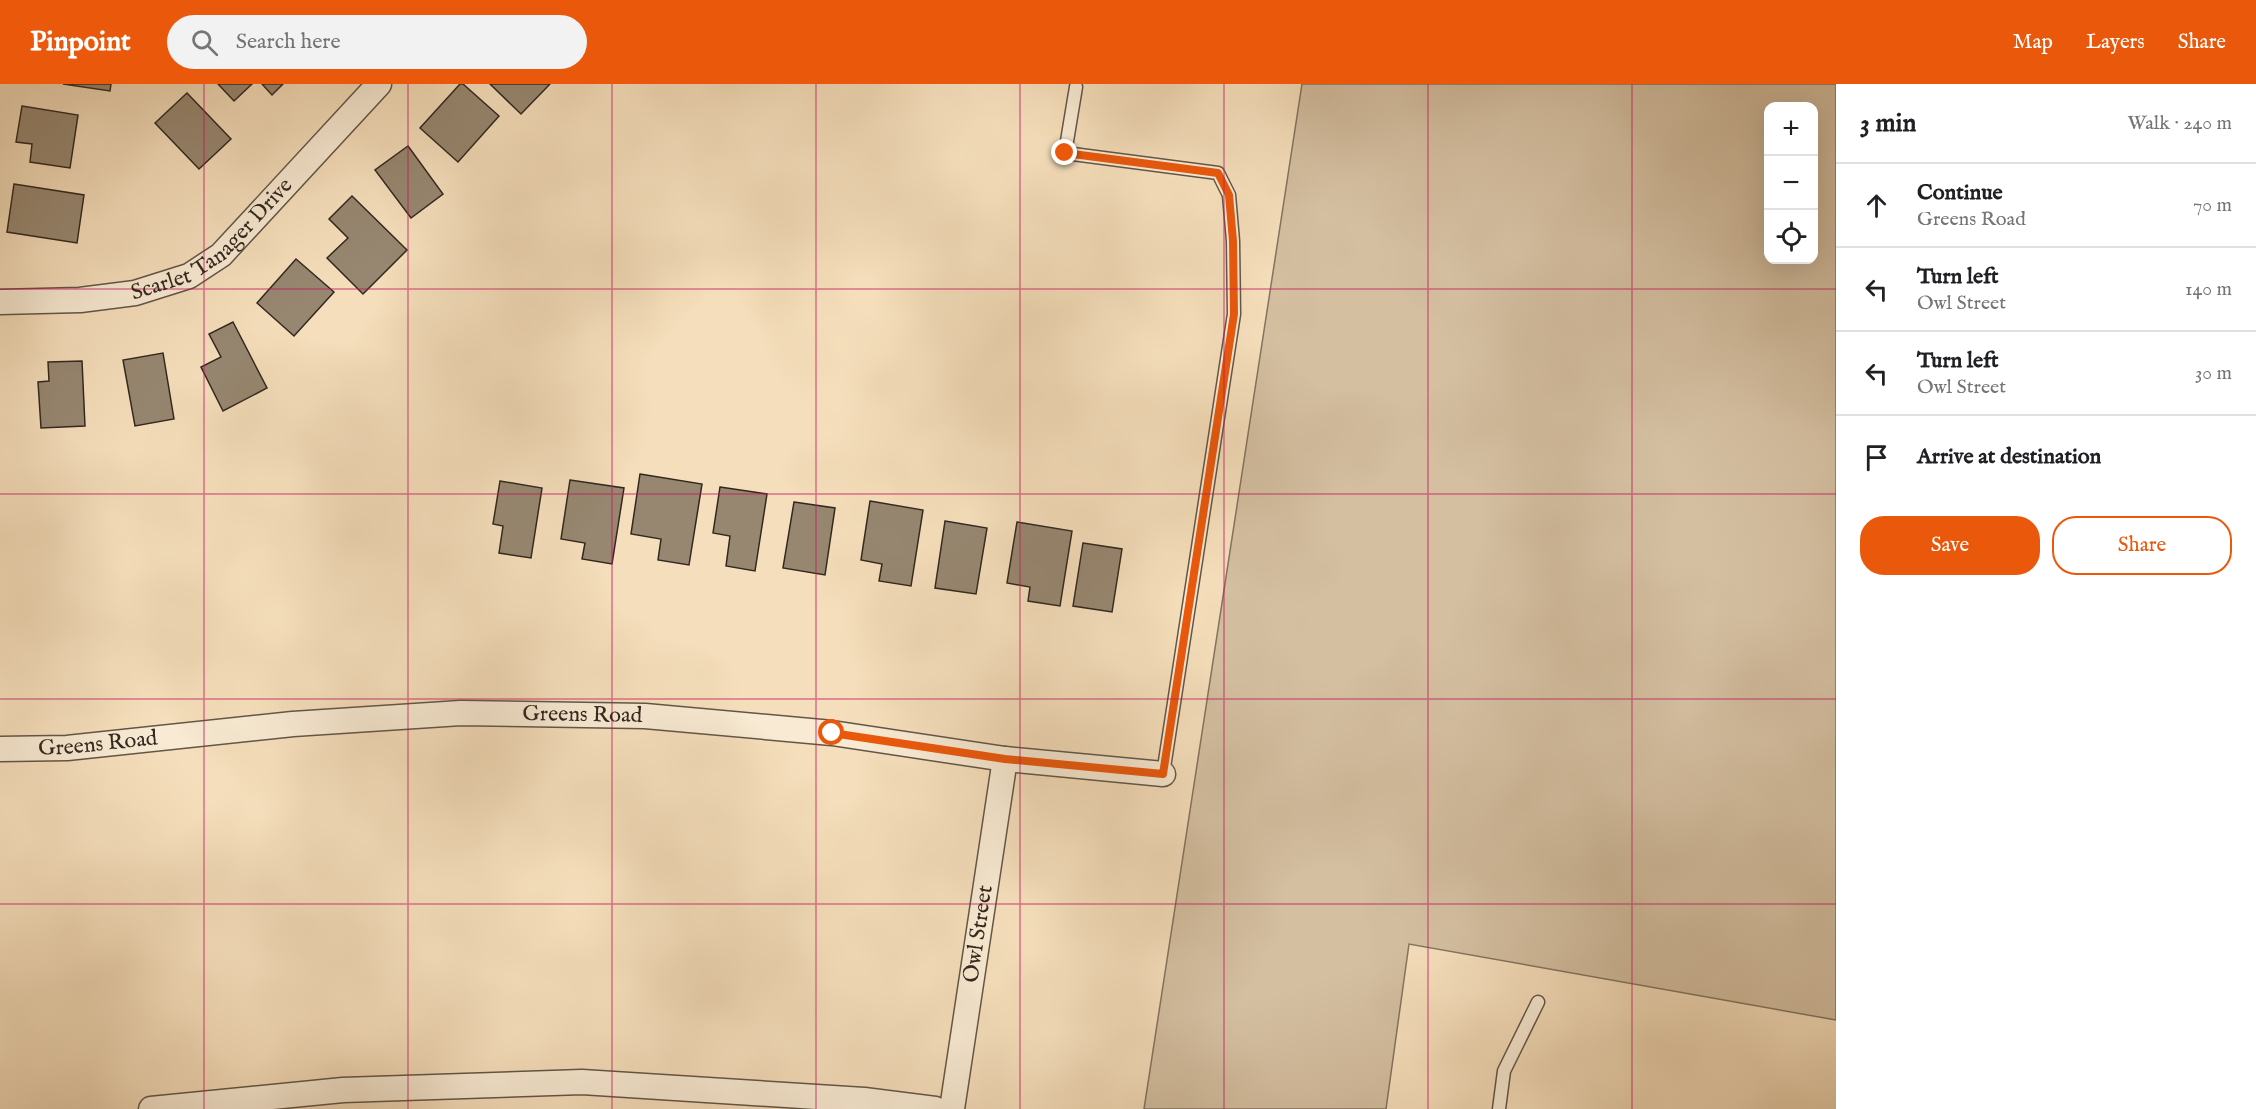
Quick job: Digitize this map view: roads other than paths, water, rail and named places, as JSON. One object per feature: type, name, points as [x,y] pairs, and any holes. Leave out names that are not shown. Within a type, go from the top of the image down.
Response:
[{"type":"street","name":"Scarlet Tanager Drive","points":[[0,302],[80,300],[135,293],[189,276],[221,255],[243,233],[379,84]]},
{"type":"street","name":"Greens Road","points":[[0,749],[67,748],[293,724],[461,713],[645,716],[832,733],[1005,759],[1163,774]]},
{"type":"street","name":"Owl Street","points":[[952,1109],[1005,759]]},
{"type":"street","points":[[152,1109],[341,1100],[582,1082],[723,1100],[864,1100],[935,1109]]},
{"type":"lane","points":[[1076,87],[1065,153],[1218,173],[1229,195],[1233,241],[1234,314],[1163,774]]},
{"type":"lane","points":[[1499,1109],[1504,1071],[1538,1002]]}]
